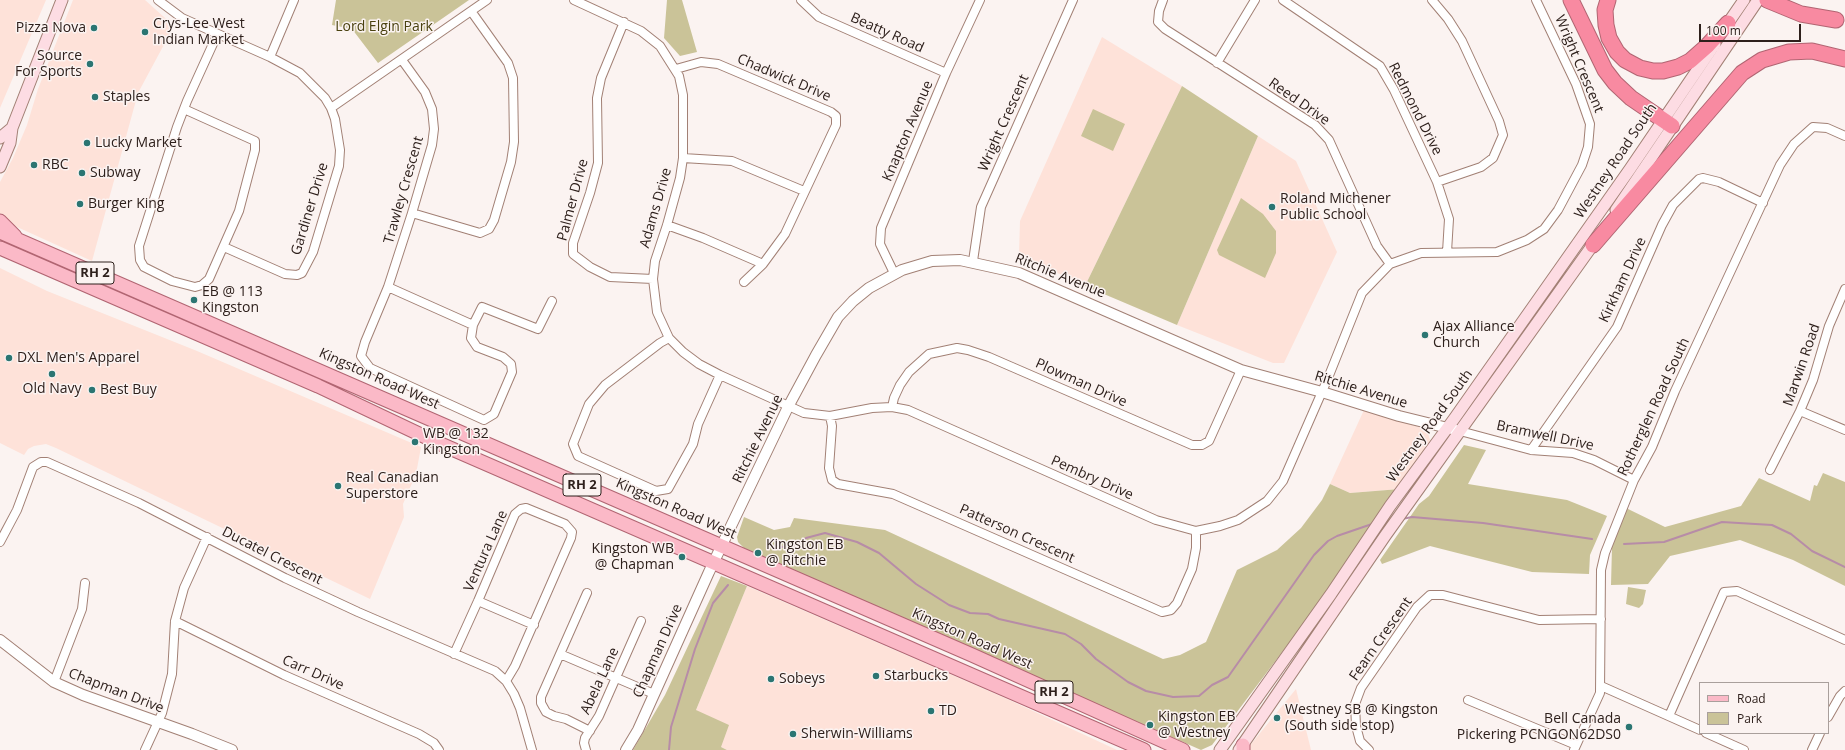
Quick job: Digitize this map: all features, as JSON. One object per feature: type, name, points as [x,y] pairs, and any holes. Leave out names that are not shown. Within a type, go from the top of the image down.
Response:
[{"type":"highway","points":[[1571,0],[1605,70],[1615,83],[1631,98],[1667,123]]},
{"type":"highway","points":[[1608,0],[1605,10],[1606,25],[1609,38],[1617,52],[1625,60],[1640,68],[1653,71],[1663,71],[1678,67],[1690,61],[1707,46],[1728,23]]},
{"type":"highway","points":[[1796,0],[1840,23]]},
{"type":"highway","points":[[1765,1],[1802,14],[1840,23]]},
{"type":"highway","points":[[1593,245],[1742,73],[1762,60],[1789,52],[1812,51],[1845,59]]},
{"type":"main road","points":[[0,167],[10,143],[12,128],[62,0]]},
{"type":"main road","name":"Westney Road South","points":[[1242,748],[1385,536],[1593,245],[1728,23],[1744,0]]},
{"type":"main road","name":"Westney Road South","points":[[1220,750],[1331,594],[1390,506],[1447,429],[1630,168],[1765,1]]},
{"type":"main road","points":[[0,138],[12,128]]},
{"type":"main road","points":[[0,221],[21,241]]},
{"type":"main road","name":"Kingston Road West","points":[[0,232],[972,655],[1183,750]]},
{"type":"main road","name":"RH 2","points":[[0,248],[318,386],[436,442],[1144,750]]},
{"type":"street","name":"Gardiner Drive","points":[[158,0],[182,18],[270,57],[300,73],[318,90],[332,108],[335,119],[340,150],[339,166],[313,252],[302,273],[297,275],[285,274],[224,247]]},
{"type":"street","points":[[270,57],[294,0]]},
{"type":"street","points":[[332,108],[487,0]]},
{"type":"street","name":"Adams Drive","points":[[574,0],[641,31],[660,46],[676,69],[679,76],[683,94],[683,158],[680,178],[667,226],[655,261],[653,279],[657,312],[669,338],[683,352],[699,364],[788,407]]},
{"type":"street","name":"Beatty Road","points":[[801,0],[820,17],[946,73]]},
{"type":"street","name":"Knapton Avenue","points":[[894,273],[880,244],[881,228],[946,73],[980,0]]},
{"type":"street","name":"Wright Crescent","points":[[973,261],[981,207],[1073,0]]},
{"type":"street","name":"Reed Drive","points":[[1163,0],[1159,11],[1158,22],[1165,29],[1315,125],[1329,140],[1377,246],[1390,264]]},
{"type":"street","points":[[1217,63],[1256,0]]},
{"type":"street","name":"Redmond Drive","points":[[1284,0],[1380,66],[1394,90],[1437,182],[1450,219],[1447,252]]},
{"type":"street","points":[[1432,0],[1448,19],[1462,41],[1499,121],[1503,136],[1493,158],[1481,167],[1437,182]]},
{"type":"street","name":"Wright Crescent","points":[[1322,392],[1362,293],[1390,264],[1421,253],[1497,252],[1527,240],[1544,229],[1582,165],[1588,147],[1590,124],[1576,84],[1536,0]]},
{"type":"street","points":[[412,213],[480,233],[489,229],[494,220],[509,170],[514,142],[513,78],[508,63],[471,11]]},
{"type":"street","name":"Palmer Drive","points":[[624,22],[601,78],[598,98],[598,163],[574,243],[573,254],[590,267],[610,277],[653,279]]},
{"type":"street","points":[[184,109],[255,141],[255,150],[239,211],[224,247],[209,279],[202,285],[194,287],[172,281],[144,267],[140,260],[139,246],[177,127],[184,109],[218,35]]},
{"type":"street","name":"Trawley Crescent","points":[[402,60],[425,92],[432,109],[434,129],[432,145],[388,287],[365,342],[361,356],[370,368],[484,420],[494,414],[512,372],[511,364],[503,358],[477,347],[470,338],[473,325]]},
{"type":"street","name":"Chadwick Drive","points":[[676,69],[701,62],[718,64],[831,112],[836,116],[836,125],[804,191],[786,234],[763,264],[744,282]]},
{"type":"street","name":"Rotherglen Road South","points":[[1575,748],[1599,698],[1601,686],[1601,570],[1605,553],[1634,480],[1652,447],[1675,391],[1780,165],[1794,144],[1813,127],[1827,128],[1845,136]]},
{"type":"street","points":[[683,158],[732,161],[804,191]]},
{"type":"street","name":"Kirkham Drive","points":[[1531,450],[1617,327],[1662,224],[1673,205],[1699,179],[1703,178],[1719,182],[1763,203]]},
{"type":"street","points":[[667,226],[703,238],[763,264]]},
{"type":"street","name":"Ritchie Avenue","points":[[714,562],[788,407],[838,317],[853,301],[869,288],[894,273],[932,261],[973,261],[1019,272],[1241,370],[1447,429]]},
{"type":"street","points":[[388,287],[473,325],[482,307],[538,329],[552,301]]},
{"type":"street","name":"Marwin Road","points":[[1770,470],[1800,411],[1813,380],[1829,326],[1845,289]]},
{"type":"street","points":[[669,338],[605,384],[590,404],[573,444],[578,456],[656,491],[668,489],[693,444],[698,424],[720,375]]},
{"type":"street","name":"Plowman Drive","points":[[892,407],[900,385],[909,372],[929,354],[957,348],[989,357],[1192,445],[1202,445],[1209,441],[1241,370]]},
{"type":"street","name":"Pembry Drive","points":[[788,407],[804,413],[830,416],[872,408],[892,407],[908,410],[1156,520],[1196,530],[1220,526],[1238,520],[1267,501],[1283,481],[1322,392]]},
{"type":"street","points":[[1800,411],[1845,430]]},
{"type":"street","name":"Patterson Crescent","points":[[830,416],[832,426],[829,468],[832,480],[838,484],[893,494],[1162,612],[1171,610],[1177,603],[1192,569],[1196,548],[1196,530]]},
{"type":"street","name":"Bramwell Drive","points":[[1447,429],[1460,431],[1531,450],[1573,454],[1594,460],[1634,480]]},
{"type":"street","name":"Ducatel Crescent","points":[[0,542],[16,510],[33,467],[41,462],[47,462],[132,500],[285,578],[495,671],[506,682],[514,694],[520,708],[532,750]]},
{"type":"street","name":"Ventura Lane","points":[[454,654],[515,514],[521,509],[526,508],[558,521],[569,528],[572,532],[571,538],[534,625],[506,682]]},
{"type":"street","points":[[146,750],[158,722],[172,674],[175,621],[184,588],[207,537]]},
{"type":"street","name":"Chapman Drive","points":[[626,750],[638,730],[714,562]]},
{"type":"street","points":[[54,682],[82,609],[85,583]]},
{"type":"street","points":[[1669,716],[1724,592],[1737,591],[1845,640]]},
{"type":"street","points":[[587,593],[541,697],[541,704],[546,712],[554,716],[566,718],[590,731]]},
{"type":"street","name":"Fearn Crescent","points":[[1369,750],[1360,741],[1356,726],[1355,704],[1361,688],[1417,607],[1430,595],[1443,595],[1539,620],[1601,619]]},
{"type":"street","points":[[478,601],[534,625]]},
{"type":"street","name":"Carr Drive","points":[[175,621],[284,675],[420,734],[434,742],[439,750]]},
{"type":"street","name":"Abela Lane","points":[[586,750],[584,743],[617,678],[641,621]]},
{"type":"street","name":"Chapman Drive","points":[[0,640],[54,682],[83,695],[232,750]]},
{"type":"street","points":[[560,654],[654,694]]},
{"type":"street","points":[[1601,686],[1699,730]]},
{"type":"street","points":[[1829,715],[1840,696],[1845,691]]},
{"type":"street","points":[[1468,700],[1575,748]]},
{"type":"street","points":[[1708,734],[1744,750]]},
{"type":"street","points":[[1812,750],[1820,734]]},
{"type":"shaded area","points":[[0,0],[46,0],[0,108]]},
{"type":"shaded area","points":[[73,0],[145,0],[174,26],[138,93],[92,261],[6,222],[0,217],[0,182],[13,158],[27,125],[38,89]]},
{"type":"shaded area","points":[[1102,37],[1182,86],[1085,286],[1019,255],[1020,221]]},
{"type":"shaded area","name":"Roland Michener Public School","points":[[1258,136],[1296,161],[1337,252],[1284,363],[1273,363],[1177,325]]},
{"type":"shaded area","points":[[0,268],[47,291],[197,351],[421,447],[416,474],[403,504],[404,517],[370,599],[56,448],[46,444],[34,446],[28,449],[24,455],[0,443]]},
{"type":"shaded area","points":[[1364,410],[1425,429],[1428,433],[1430,440],[1429,446],[1400,489],[1350,493],[1330,484]]},
{"type":"shaded area","points":[[747,586],[1005,698],[1117,750],[727,750],[721,747],[696,710]]},
{"type":"shaded area","points":[[1296,689],[1311,750],[1247,750],[1247,749]]},
{"type":"green space","name":"Lord Elgin Park","points":[[336,0],[469,0],[378,63],[352,29],[332,25]]},
{"type":"green space","points":[[667,0],[682,0],[697,52],[680,56],[664,38]]},
{"type":"green space","points":[[1182,86],[1258,136],[1177,325],[1085,286]]},
{"type":"green space","points":[[1093,109],[1125,124],[1113,151],[1081,136]]},
{"type":"green space","points":[[1241,198],[1263,214],[1276,231],[1276,253],[1265,278],[1219,255],[1217,250]]},
{"type":"green space","points":[[1464,445],[1486,450],[1468,484],[1567,500],[1607,516],[1590,555],[1589,574],[1532,572],[1430,546],[1382,564],[1380,560],[1419,504],[1429,496]]},
{"type":"green space","points":[[1823,473],[1845,482],[1845,586],[1793,560],[1740,540],[1670,556],[1648,584],[1611,585],[1612,547],[1626,508],[1665,527],[1741,506],[1759,478],[1810,501],[1814,485],[1817,486]]},
{"type":"green space","points":[[1330,484],[1350,493],[1400,489],[1329,590],[1212,745],[1201,750],[744,548],[738,542],[737,537],[744,517],[774,530],[790,527],[794,518],[885,530],[1163,659],[1180,655],[1206,642],[1237,570],[1277,550],[1301,528],[1322,500]]},
{"type":"green space","points":[[721,576],[747,586],[696,710],[729,725],[721,747],[727,750],[633,750],[665,695]]},
{"type":"green space","points":[[1628,587],[1646,590],[1643,604],[1639,608],[1626,604]]},
{"type":"waterway","points":[[1402,519],[1412,517],[1483,523],[1592,539]]},
{"type":"waterway","points":[[1624,544],[1664,542],[1722,522],[1772,525],[1791,534],[1812,551],[1845,567]]},
{"type":"waterway","points":[[781,547],[796,546],[806,538],[825,533],[857,542],[879,553],[916,584],[949,605],[970,613],[988,614],[999,619],[1065,634],[1081,644],[1096,659],[1128,682],[1146,691],[1173,697],[1199,696],[1212,685],[1228,677],[1314,555],[1328,541],[1337,536],[1372,524]]},
{"type":"waterway","points":[[669,750],[671,727],[695,649],[713,603],[728,585]]},
{"type":"place","name":"Pizza Nova","points":[[94,28]]},
{"type":"place","name":"Crys-Lee West Indian Market","points":[[145,32]]},
{"type":"place","name":"Source For Sports","points":[[90,64]]},
{"type":"place","name":"Staples","points":[[95,97]]},
{"type":"place","name":"Lucky Market","points":[[87,143]]},
{"type":"place","name":"RBC","points":[[34,165]]},
{"type":"place","name":"Subway","points":[[82,173]]},
{"type":"place","name":"Burger King","points":[[80,204]]},
{"type":"place","name":"Roland Michener Public School","points":[[1272,207]]},
{"type":"place","name":"EB @ 113 Kingston","points":[[194,300]]},
{"type":"place","name":"Ajax Alliance Church","points":[[1425,335]]},
{"type":"place","name":"DXL Men's Apparel","points":[[9,358]]},
{"type":"place","name":"Old Navy","points":[[52,374]]},
{"type":"place","name":"Best Buy","points":[[92,390]]},
{"type":"place","name":"WB @ 132 Kingston","points":[[415,442]]},
{"type":"place","name":"Real Canadian Superstore","points":[[338,486]]},
{"type":"place","name":"Kingston EB @ Ritchie","points":[[758,553]]},
{"type":"place","name":"Kingston WB @ Chapman","points":[[682,557]]},
{"type":"place","name":"Starbucks","points":[[876,676]]},
{"type":"place","name":"Sobeys","points":[[771,679]]},
{"type":"place","name":"TD","points":[[931,711]]},
{"type":"place","name":"Westney SB @ Kingston (South side stop)","points":[[1277,718]]},
{"type":"place","name":"Kingston EB @ Westney","points":[[1150,725]]},
{"type":"place","name":"Bell Canada Pickering PCNGON62DS0","points":[[1629,727]]},
{"type":"place","name":"Sherwin-Williams","points":[[793,734]]}]
